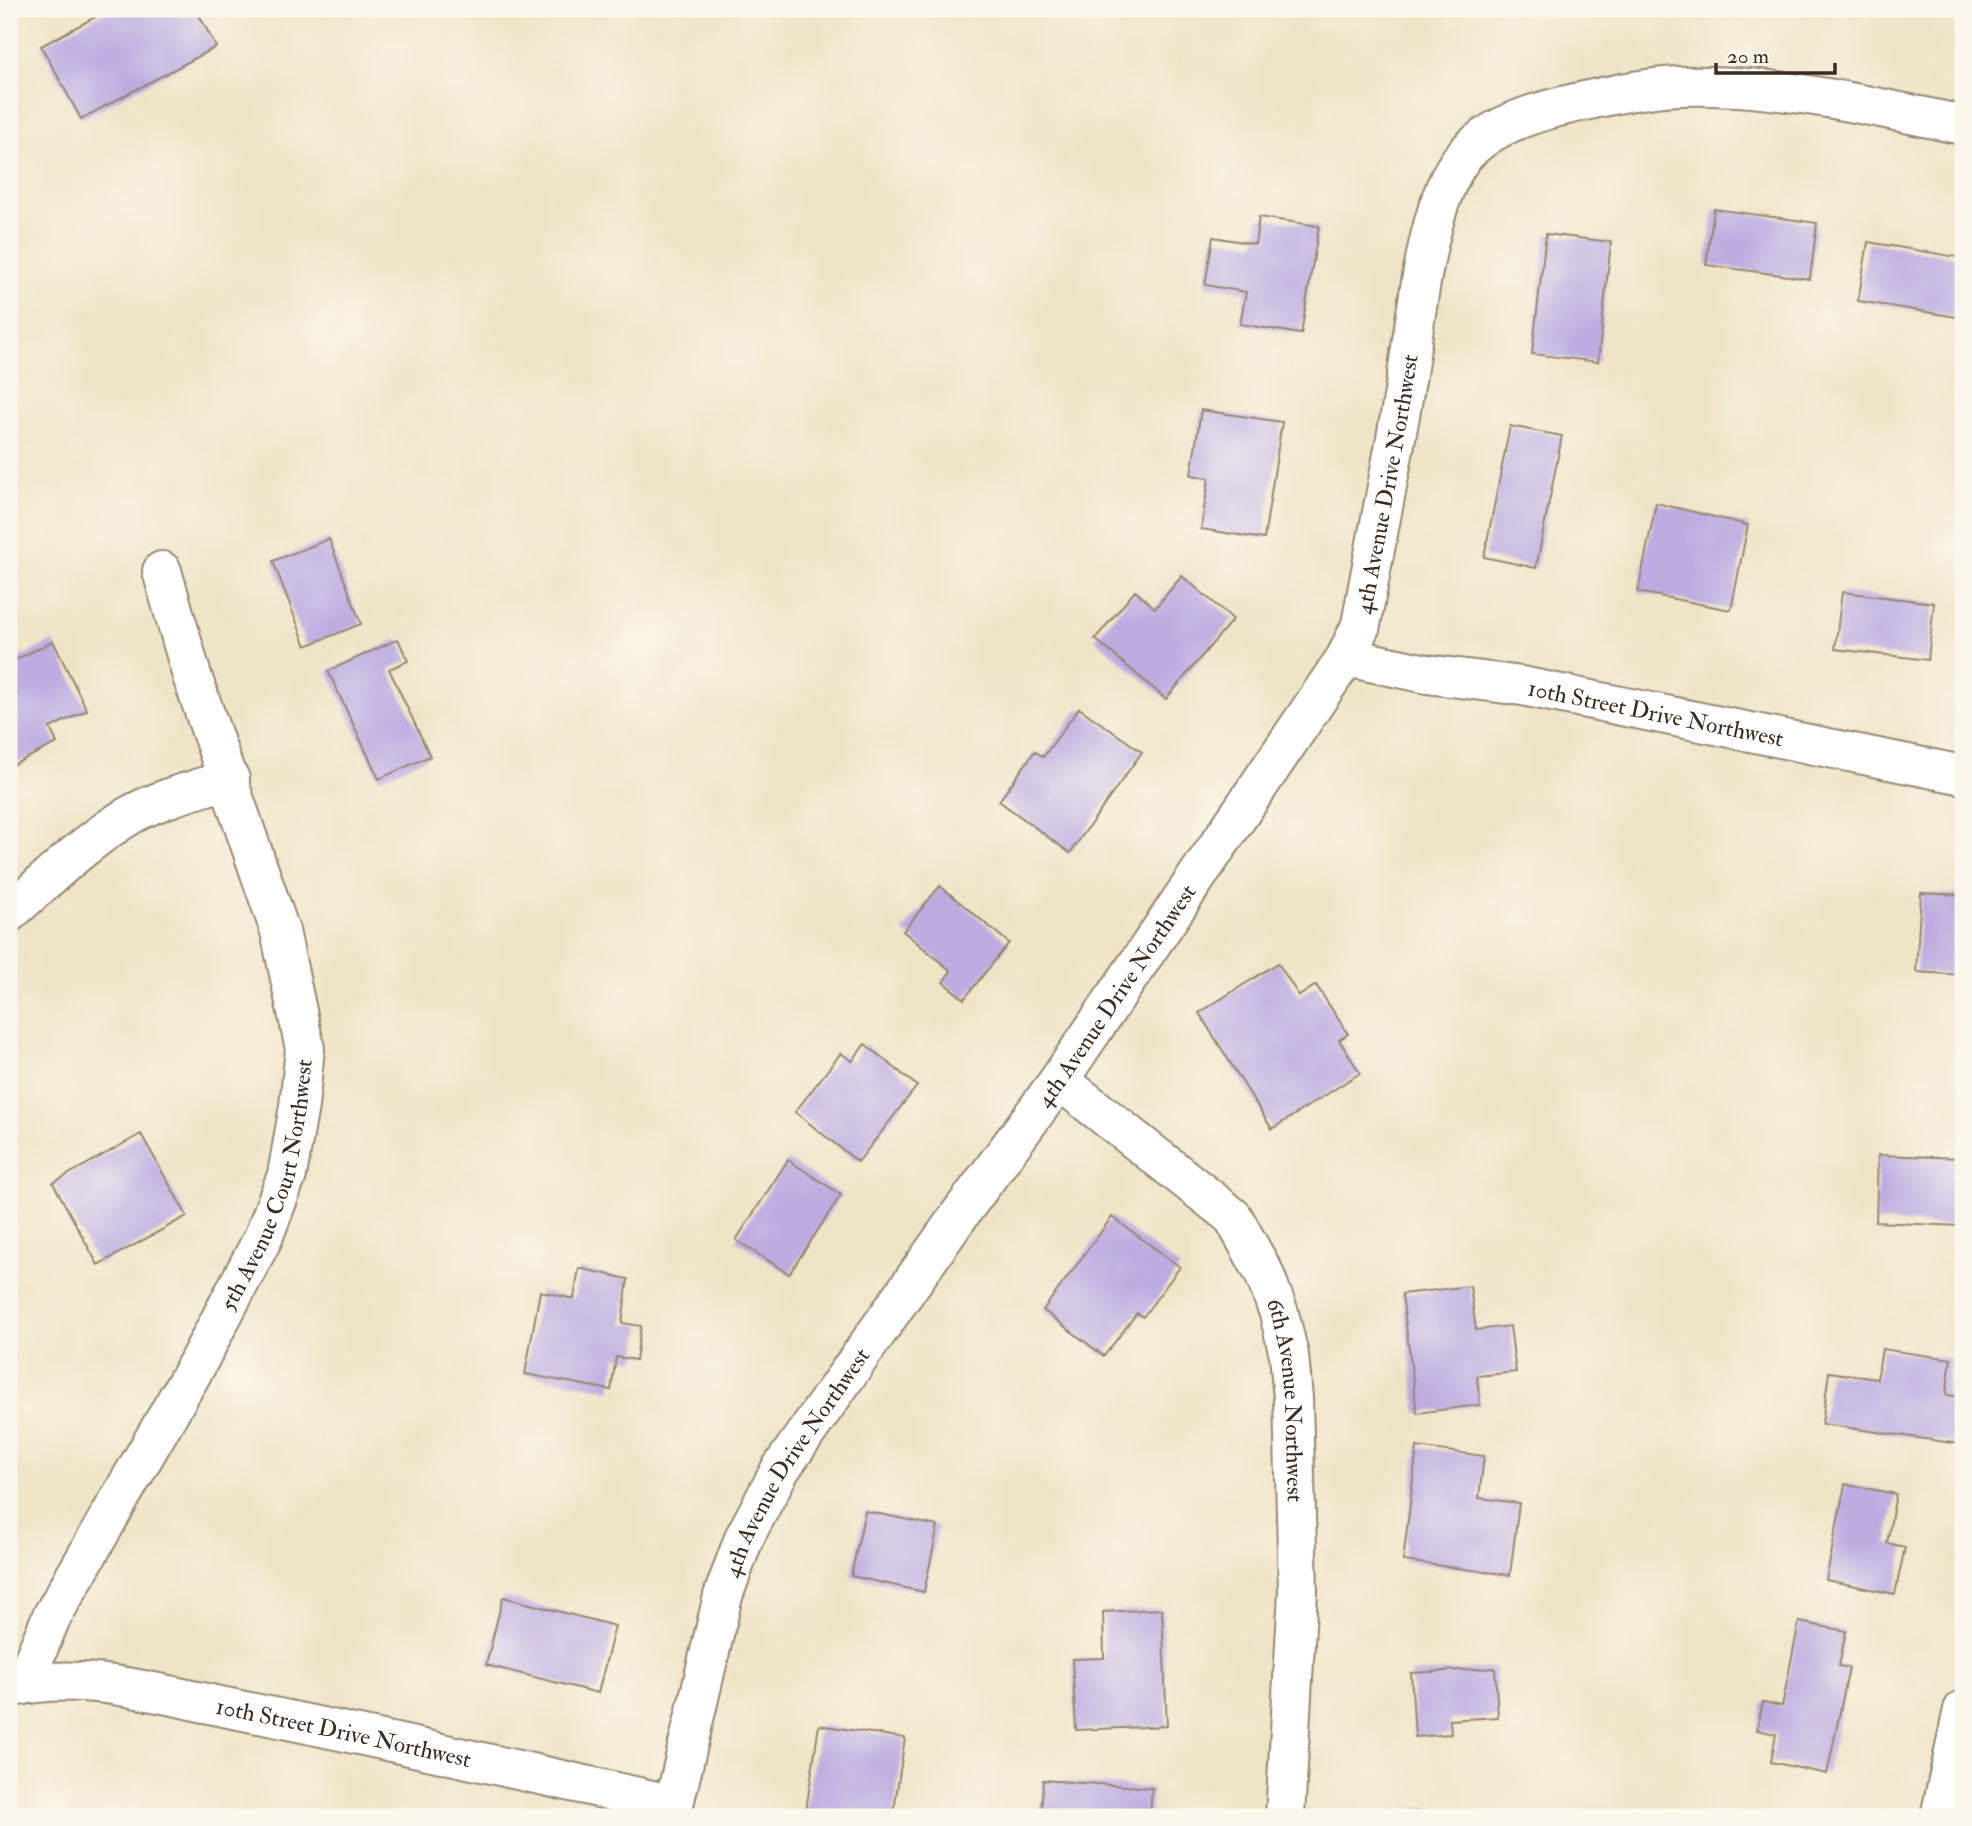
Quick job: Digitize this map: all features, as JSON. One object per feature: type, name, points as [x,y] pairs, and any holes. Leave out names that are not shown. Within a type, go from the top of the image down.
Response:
[{"type":"street","name":"4th Avenue Drive Northwest","points":[[673,1811],[723,1596],[744,1538],[780,1470],[958,1217],[1059,1080],[1346,657],[1361,625],[1422,280],[1441,200],[1458,164],[1505,125],[1535,112],[1634,91],[1678,86],[1742,88],[1840,99],[1963,125]]},
{"type":"street","name":"5th Avenue Court Northwest","points":[[16,1687],[51,1618],[196,1366],[257,1249],[287,1175],[305,1049],[280,931],[230,779],[192,676],[162,571]]},
{"type":"street","name":"10th Street Drive Northwest","points":[[1346,657],[1427,674],[1522,686],[1963,775]]},
{"type":"street","points":[[9,913],[76,854],[132,814],[178,795],[230,779]]},
{"type":"street","name":"6th Avenue Northwest","points":[[1059,1080],[1233,1217],[1264,1273],[1279,1313],[1289,1355],[1293,1398],[1298,1591],[1285,1817]]},
{"type":"street","name":"10th Street Drive Northwest","points":[[16,1687],[70,1681],[123,1687],[297,1721],[673,1811]]},
{"type":"street","points":[[1940,1817],[1963,1710]]},
{"type":"building","points":[[110,9],[196,9],[216,47],[81,119],[41,46]]},
{"type":"building","points":[[1714,209],[1817,223],[1810,279],[1706,265]]},
{"type":"building","points":[[1259,217],[1319,226],[1301,334],[1240,324],[1246,292],[1205,285],[1213,237],[1255,244]]},
{"type":"building","points":[[1546,234],[1611,242],[1598,362],[1532,354]]},
{"type":"building","points":[[1868,242],[1963,258],[1963,318],[1858,301]]},
{"type":"building","points":[[1201,410],[1282,422],[1264,539],[1201,529],[1209,478],[1191,475]]},
{"type":"building","points":[[1510,426],[1562,436],[1536,568],[1484,557]]},
{"type":"building","points":[[1656,503],[1748,525],[1731,610],[1638,592]]},
{"type":"building","points":[[329,539],[361,624],[306,646],[273,561]]},
{"type":"building","points":[[1182,576],[1233,619],[1166,699],[1095,639],[1135,591],[1155,608]]},
{"type":"building","points":[[1842,592],[1934,603],[1928,660],[1835,649]]},
{"type":"building","points":[[398,639],[408,661],[389,669],[430,756],[379,779],[328,671]]},
{"type":"building","points":[[53,641],[87,710],[50,728],[57,743],[9,767],[9,698],[17,694],[9,678],[9,663]]},
{"type":"building","points":[[1079,708],[1142,752],[1070,853],[999,801],[1035,751],[1043,757]]},
{"type":"building","points":[[940,886],[1009,943],[964,999],[943,982],[951,971],[903,931]]},
{"type":"building","points":[[1921,893],[1963,895],[1963,975],[1916,972]]},
{"type":"building","points":[[1278,963],[1299,996],[1316,985],[1348,1034],[1339,1040],[1360,1073],[1272,1129],[1199,1013]]},
{"type":"building","points":[[865,1044],[917,1086],[858,1162],[795,1112],[841,1053],[852,1061]]},
{"type":"building","points":[[141,1134],[187,1216],[98,1265],[53,1183]]},
{"type":"building","points":[[1878,1155],[1962,1158],[1959,1226],[1876,1222]]},
{"type":"building","points":[[788,1160],[841,1195],[789,1274],[736,1240]]},
{"type":"building","points":[[1112,1217],[1180,1267],[1143,1317],[1137,1313],[1104,1356],[1043,1310]]},
{"type":"building","points":[[579,1268],[628,1279],[622,1323],[641,1326],[636,1360],[616,1357],[611,1390],[525,1374],[540,1291],[574,1299]]},
{"type":"building","points":[[1470,1286],[1476,1330],[1510,1326],[1516,1372],[1477,1376],[1480,1405],[1417,1413],[1402,1294]]},
{"type":"building","points":[[1882,1349],[1951,1359],[1946,1395],[1963,1397],[1960,1444],[1822,1424],[1829,1372],[1877,1379]]},
{"type":"building","points":[[1417,1447],[1484,1456],[1479,1498],[1519,1503],[1510,1575],[1403,1561]]},
{"type":"building","points":[[1845,1484],[1896,1494],[1887,1543],[1905,1547],[1895,1594],[1826,1580]]},
{"type":"building","points":[[865,1511],[938,1526],[924,1592],[851,1576]]},
{"type":"building","points":[[503,1597],[615,1626],[598,1693],[486,1665]]},
{"type":"building","points":[[1162,1609],[1167,1726],[1076,1730],[1072,1659],[1104,1658],[1103,1612]]},
{"type":"building","points":[[1799,1622],[1846,1631],[1839,1666],[1849,1668],[1827,1774],[1771,1762],[1776,1734],[1757,1730],[1763,1702],[1782,1706]]},
{"type":"building","points":[[1495,1668],[1498,1717],[1450,1720],[1451,1734],[1415,1737],[1411,1673]]},
{"type":"building","points":[[819,1725],[905,1738],[893,1817],[805,1817]]},
{"type":"building","points":[[1043,1780],[1152,1788],[1150,1817],[1041,1817]]},
{"type":"building","points":[[1445,1811],[1445,1817],[1388,1817],[1388,1812]]}]
